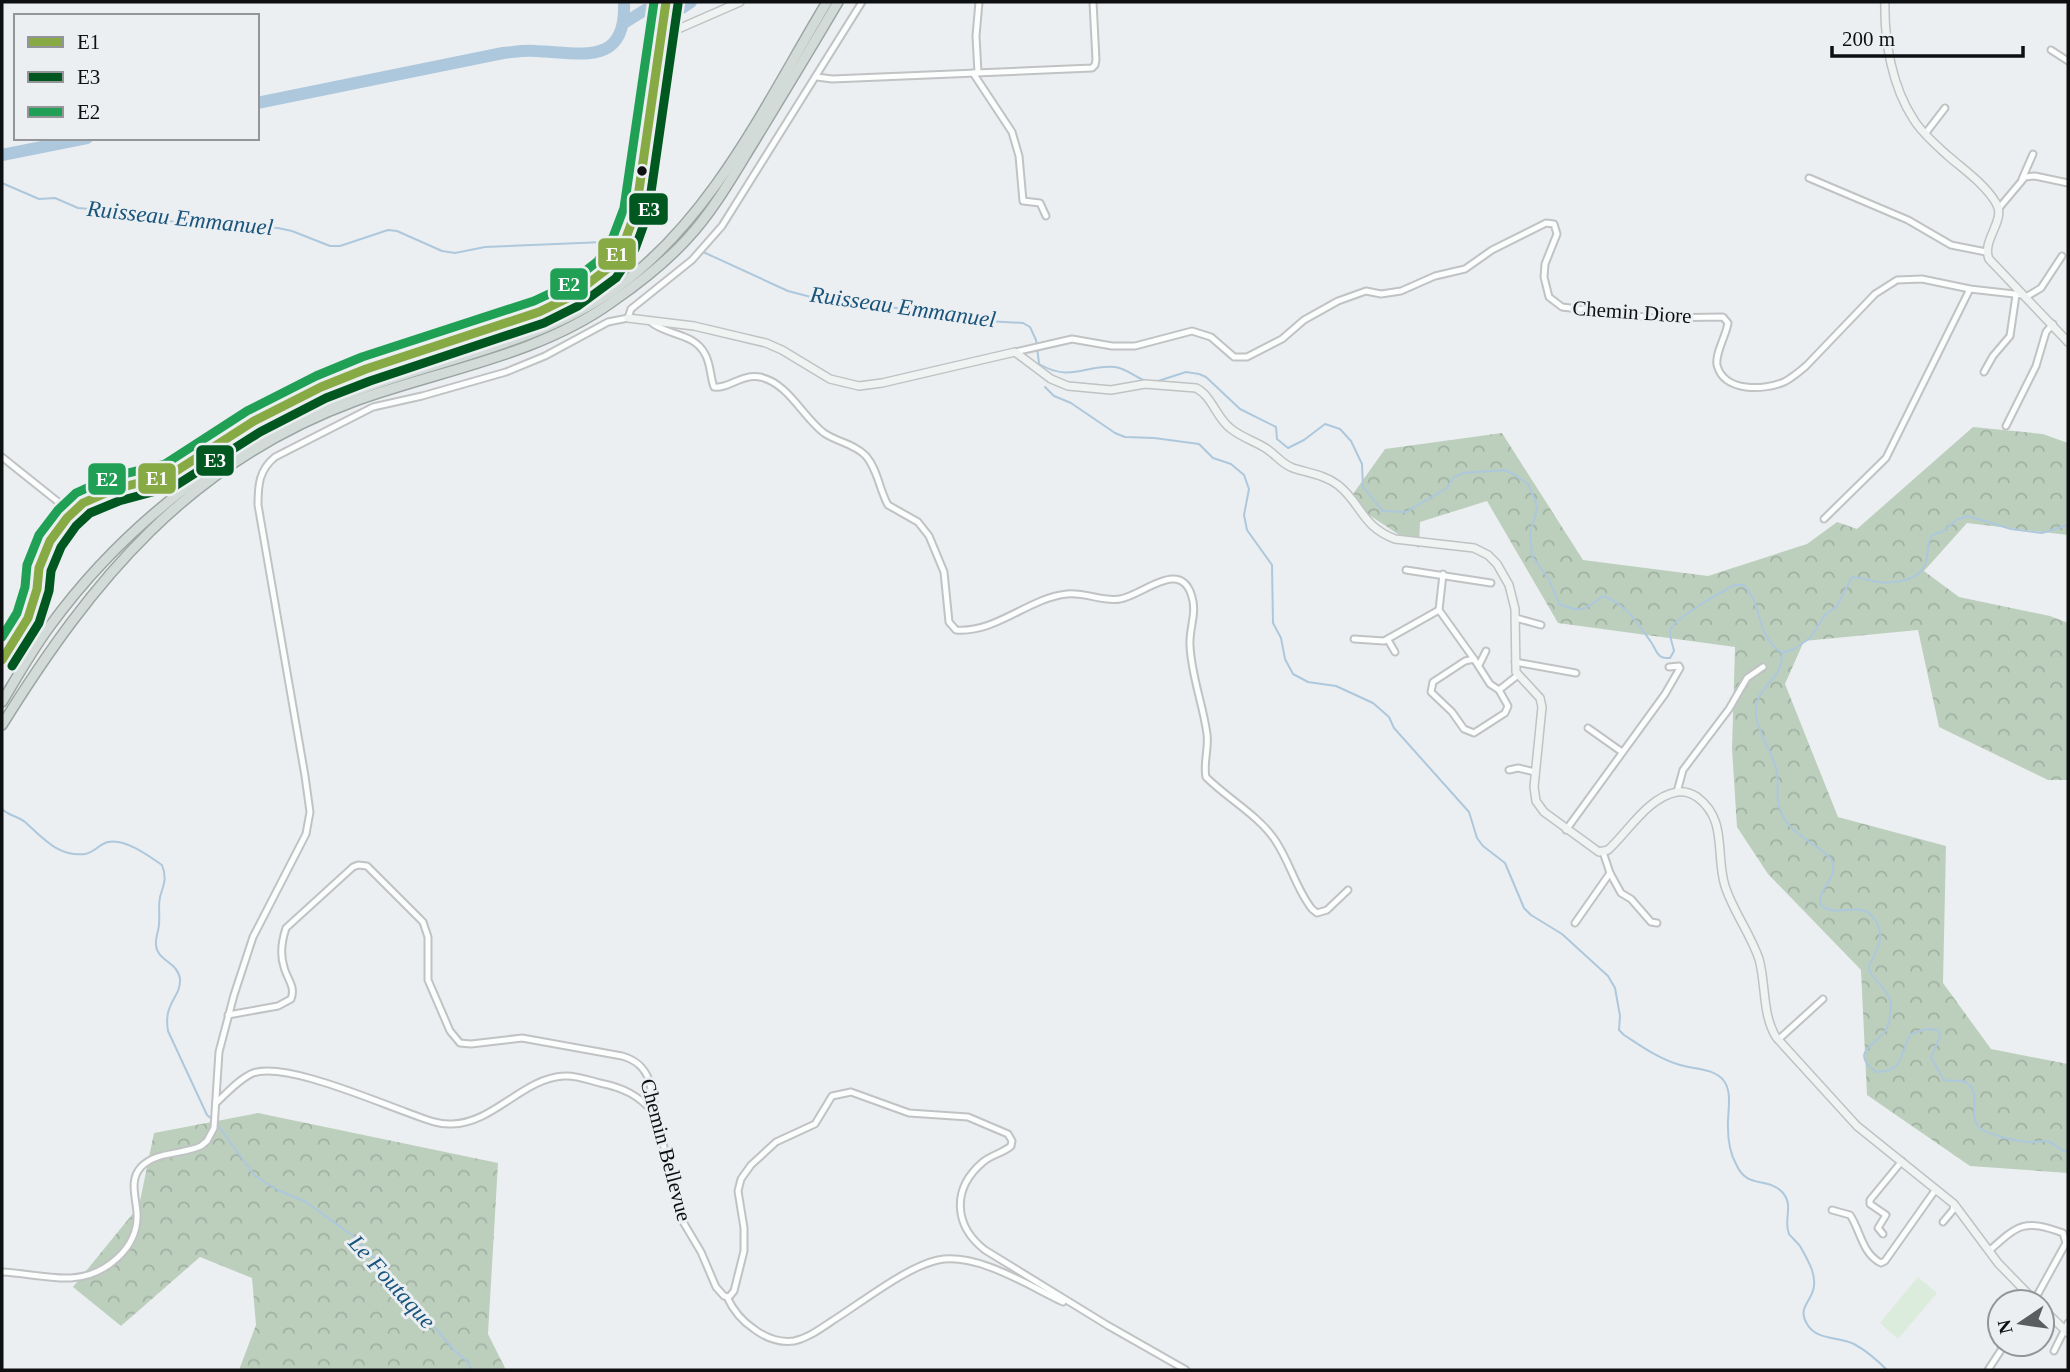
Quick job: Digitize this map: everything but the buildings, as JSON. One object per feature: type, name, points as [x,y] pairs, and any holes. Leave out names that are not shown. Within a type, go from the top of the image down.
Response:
[{"type":"highway","points":[[2,702],[50,626],[106,561],[167,505],[234,453],[270,430],[335,399],[493,347],[566,319],[641,269],[689,221],[725,173],[827,2]]},
{"type":"highway","points":[[2,725],[58,639],[115,566],[166,515],[245,456],[306,421],[356,401],[498,356],[561,332],[611,303],[661,262],[686,240],[723,193],[838,2]]},
{"type":"street","points":[[62,505],[71,507],[123,486],[170,475],[254,421],[321,387],[366,369],[514,322],[572,296],[594,281],[620,251],[636,211],[645,167],[666,2]]},
{"type":"street","points":[[662,36],[740,2]]},
{"type":"street","points":[[628,318],[631,309],[692,260],[722,226],[862,2]]},
{"type":"street","points":[[979,2],[975,73],[1012,132],[1019,156],[1023,201],[1040,203],[1046,216]]},
{"type":"street","points":[[817,77],[832,79],[1092,68],[1096,63],[1093,2]]},
{"type":"street","points":[[1885,2],[1887,35],[1895,76],[1909,111],[1925,134],[1978,183],[1999,208]]},
{"type":"street","points":[[2051,50],[2068,61]]},
{"type":"street","points":[[1925,134],[1945,108]]},
{"type":"street","points":[[2033,154],[2022,179],[1999,208],[1986,252],[1989,259],[2022,296],[2053,324],[2068,342]]},
{"type":"street","points":[[2022,179],[2035,176],[2068,183]]},
{"type":"street","points":[[1809,178],[1908,219],[1951,245],[1986,252]]},
{"type":"street","name":"Chemin Diore","points":[[1015,352],[1072,339],[1112,346],[1135,346],[1192,331],[1211,337],[1234,356],[1253,356],[1289,334],[1304,320],[1338,301],[1366,291],[1381,294],[1401,291],[1435,276],[1465,269],[1492,250],[1546,223],[1554,225],[1558,234],[1544,270],[1546,290],[1553,301],[1572,310],[1639,317],[1723,317],[1728,323],[1717,365],[1732,383],[1746,387],[1772,386],[1794,376],[1875,294],[1897,280],[1922,279],[2022,296]]},
{"type":"street","points":[[2022,296],[2041,288],[2062,256]]},
{"type":"street","points":[[1824,519],[1886,458],[1970,289]]},
{"type":"street","points":[[1984,372],[2010,336],[2022,296]]},
{"type":"street","points":[[2,1272],[75,1278],[110,1265],[124,1251],[135,1234],[137,1216],[134,1180],[139,1170],[151,1159],[201,1146],[207,1141],[214,1126],[219,1052],[228,1015],[253,937],[303,842],[310,812],[258,505],[259,482],[264,469],[275,457],[373,407],[506,372],[545,356],[608,322],[628,318],[694,326],[766,343],[830,379],[859,386],[883,383],[1015,352],[1059,384],[1111,390],[1144,384],[1189,387],[1202,392],[1227,426],[1242,438],[1266,448],[1286,464],[1335,482],[1364,518],[1386,535],[1395,539],[1466,546],[1489,555],[1509,585],[1517,618],[1515,662],[1518,675],[1540,698],[1542,706],[1535,772],[1536,801],[1544,812],[1566,830],[1594,850],[1603,852],[1651,806],[1668,795],[1677,792],[1693,794],[1703,802],[1715,818],[1720,835],[1725,884],[1759,960],[1770,1026],[1778,1040],[1857,1126],[1954,1204],[2021,1288]]},
{"type":"street","points":[[652,323],[669,333],[692,340],[697,345],[706,356],[714,387],[722,387],[745,377],[765,379],[790,396],[826,434],[855,447],[864,455],[877,477],[888,505],[918,523],[929,536],[944,572],[949,622],[956,630],[1000,622],[1054,597],[1069,594],[1119,600],[1137,595],[1155,583],[1168,579],[1182,581],[1189,588],[1193,599],[1194,613],[1189,644],[1208,735],[1206,776],[1259,821],[1276,841],[1312,909],[1317,913],[1327,910],[1348,890]]},
{"type":"street","points":[[2006,426],[2036,366],[2046,332],[2053,324]]},
{"type":"street","points":[[2,457],[62,505],[70,515]]},
{"type":"street","points":[[2,660],[28,618],[57,543],[96,498]]},
{"type":"street","points":[[37,589],[37,576],[50,541],[62,523],[83,503]]},
{"type":"street","points":[[62,505],[62,523]]},
{"type":"street","points":[[44,572],[50,550],[70,515],[82,512]]},
{"type":"street","points":[[1406,570],[1491,583]]},
{"type":"street","points":[[1443,574],[1439,610],[1490,684],[1499,690],[1514,712]]},
{"type":"street","points":[[1354,639],[1388,639],[1439,610]]},
{"type":"street","points":[[1517,618],[1541,625]]},
{"type":"street","points":[[1388,639],[1395,652]]},
{"type":"street","points":[[1479,665],[1486,651]]},
{"type":"street","points":[[1474,659],[1465,661],[1433,682],[1433,695],[1452,712],[1464,729],[1471,733],[1505,713],[1508,706]]},
{"type":"street","points":[[1515,662],[1576,673]]},
{"type":"street","points":[[1566,830],[1665,694],[1680,668],[1670,667]]},
{"type":"street","points":[[1677,792],[1683,770],[1729,709],[1747,678],[1763,667]]},
{"type":"street","points":[[1499,690],[1518,675]]},
{"type":"street","points":[[1588,728],[1622,752]]},
{"type":"street","points":[[1509,770],[1518,768],[1535,772]]},
{"type":"street","points":[[1603,852],[1621,893],[1631,899],[1651,922],[1657,923]]},
{"type":"street","name":"Chemin Bellevue","points":[[228,1015],[278,1006],[291,999],[293,990],[282,959],[286,928],[348,871],[363,865],[372,870],[424,922],[428,937],[428,980],[456,1040],[465,1045],[522,1038],[630,1058],[640,1065],[646,1073],[679,1215],[701,1252],[716,1287],[727,1297],[733,1309],[762,1335],[775,1340],[794,1341],[816,1332],[917,1267],[939,1260],[957,1259],[993,1269],[1089,1314]]},
{"type":"street","points":[[1575,923],[1610,873]]},
{"type":"street","points":[[1778,1040],[1823,999]]},
{"type":"street","points":[[216,1103],[242,1079],[252,1074],[279,1070],[419,1117],[451,1124],[480,1116],[543,1081],[575,1076],[631,1092],[657,1116]]},
{"type":"street","points":[[727,1297],[734,1291],[744,1251],[744,1228],[738,1191],[746,1171],[776,1142],[815,1124],[832,1096],[851,1092],[900,1111],[918,1115],[968,1117],[1008,1133],[1012,1141],[1009,1148],[984,1161],[966,1184],[960,1203],[964,1227],[969,1236],[985,1250],[1185,1370]]},
{"type":"street","points":[[1883,1234],[1878,1228],[1886,1215],[1870,1204],[1870,1200],[1902,1161]]},
{"type":"street","points":[[1832,1210],[1850,1214],[1858,1236],[1881,1263],[1936,1189]]},
{"type":"street","points":[[1943,1222],[1953,1210],[1954,1204]]},
{"type":"street","points":[[1989,1251],[2011,1233],[2030,1224],[2040,1224],[2063,1233],[2067,1237],[2065,1251],[2043,1288]]},
{"type":"street","points":[[2056,1347],[2067,1328]]},
{"type":"green space","points":[[1973,427],[2043,434],[2068,443],[2068,535],[1967,523],[1924,571],[1959,597],[2050,616],[2068,623],[2068,780],[2048,780],[1939,727],[1918,630],[1804,641],[1785,684],[1838,817],[1946,846],[1943,983],[1991,1049],[2068,1064],[2068,1173],[1970,1166],[1867,1095],[1861,970],[1768,874],[1737,827],[1732,749],[1735,647],[1558,623],[1487,501],[1420,522],[1419,548],[1348,501],[1385,449],[1502,433],[1583,560],[1708,576],[1807,544],[1837,522],[1857,529]]},
{"type":"green space","points":[[258,1113],[498,1163],[488,1334],[506,1370],[239,1370],[256,1325],[252,1278],[200,1257],[121,1326],[73,1287],[139,1206],[154,1133]]},
{"type":"green space","points":[[1918,1277],[1937,1293],[1898,1339],[1880,1323]]},
{"type":"waterway","points":[[259,103],[503,53],[598,52],[609,47],[618,37],[623,23],[624,2]]},
{"type":"waterway","points":[[624,23],[645,10],[682,8],[691,2]]},
{"type":"waterway","points":[[2,155],[77,140]]},
{"type":"waterway","name":"Ruisseau Emmanuel","points":[[2,183],[39,199],[55,198],[78,208],[203,225],[278,228],[330,246],[340,246],[388,230],[397,231],[442,251],[455,253],[485,247],[604,242]]},
{"type":"waterway","name":"Ruisseau Emmanuel","points":[[701,251],[788,291],[830,302],[1023,323],[1030,327],[1036,340],[1039,363]]},
{"type":"waterway","points":[[1039,364],[1070,373],[1115,367],[1146,381]]},
{"type":"waterway","points":[[1155,382],[1186,372],[1206,377],[1240,409],[1276,427],[1277,439],[1288,448],[1325,424],[1340,429],[1351,441],[1362,464],[1363,487],[1383,511],[1406,512],[1447,488],[1453,478],[1463,473],[1505,470],[1515,475],[1528,484],[1536,502],[1537,510],[1530,533],[1532,556],[1549,579],[1559,604],[1583,609],[1603,596],[1610,599],[1630,614],[1663,658],[1670,658],[1674,651],[1670,634],[1675,624],[1700,605],[1735,585],[1743,585],[1750,593],[1767,637],[1782,653],[1794,649],[1810,638],[1825,615],[1837,606],[1852,577],[1891,582],[1916,575],[1926,563],[1932,535],[1942,532],[1958,519],[1968,516],[2011,529],[2042,533],[2068,525]]},
{"type":"waterway","name":"Ruisseau Emmanuel","points":[[1045,387],[1054,396],[1071,403],[1115,433],[1125,437],[1199,444],[1213,458],[1231,464],[1244,475],[1249,489],[1244,515],[1247,530],[1272,565],[1273,623],[1293,674],[1308,682],[1336,686],[1373,703],[1389,717],[1394,728],[1469,812],[1477,838],[1505,863],[1524,908],[1562,934],[1608,976],[1615,988],[1620,1016],[1619,1030],[1624,1035],[1665,1059],[1710,1071],[1724,1081],[1729,1104],[1728,1138],[1734,1160],[1746,1177],[1771,1185],[1783,1193],[1788,1203],[1787,1229],[1800,1246],[1812,1270],[1814,1288],[1804,1311],[1807,1324],[1816,1333],[1859,1347],[1887,1370]]},
{"type":"waterway","points":[[1782,654],[1778,671],[1756,705],[1759,728],[1777,774],[1780,810],[1795,831],[1822,851],[1833,864],[1832,874],[1822,893],[1820,904],[1833,910],[1863,910],[1875,920],[1880,933],[1879,944],[1868,968],[1884,989],[1891,1004],[1887,1028],[1864,1054],[1868,1065],[1876,1072],[1892,1069],[1900,1060],[1911,1034],[1926,1029],[1938,1030],[1940,1036],[1931,1058],[1944,1080],[1963,1081],[1970,1086],[1978,1126],[2009,1139],[2050,1142],[2068,1152]]},
{"type":"waterway","name":"Le Foutaque","points":[[2,809],[22,820],[52,845],[67,853],[88,853],[105,843],[115,841],[136,849],[162,865],[164,881],[159,900],[156,945],[160,955],[176,969],[180,979],[180,986],[168,1013],[168,1031],[207,1115],[213,1120]]},
{"type":"waterway","name":"Le Foutaque","points":[[217,1124],[255,1176],[306,1202],[353,1236],[455,1351],[468,1362],[472,1370]]},
{"type":"transit line","name":"E2","points":[[2,637],[17,613],[25,587],[27,565],[39,535],[58,510],[76,493],[111,477],[165,464],[247,411],[316,376],[362,357],[534,301],[566,286],[598,261],[613,237],[624,208],[654,2]]},
{"type":"transit line","name":"E1","points":[[2,660],[28,618],[37,589],[39,568],[50,541],[67,518],[83,503],[115,489],[170,475],[254,421],[321,387],[366,369],[539,312],[572,296],[607,269],[624,243],[636,211],[666,2]]},
{"type":"transit line","name":"E3","points":[[12,666],[39,623],[49,591],[51,571],[61,547],[76,526],[90,513],[119,501],[175,486],[260,432],[326,398],[544,323],[578,306],[616,278],[635,249],[648,213],[678,4]]}]
